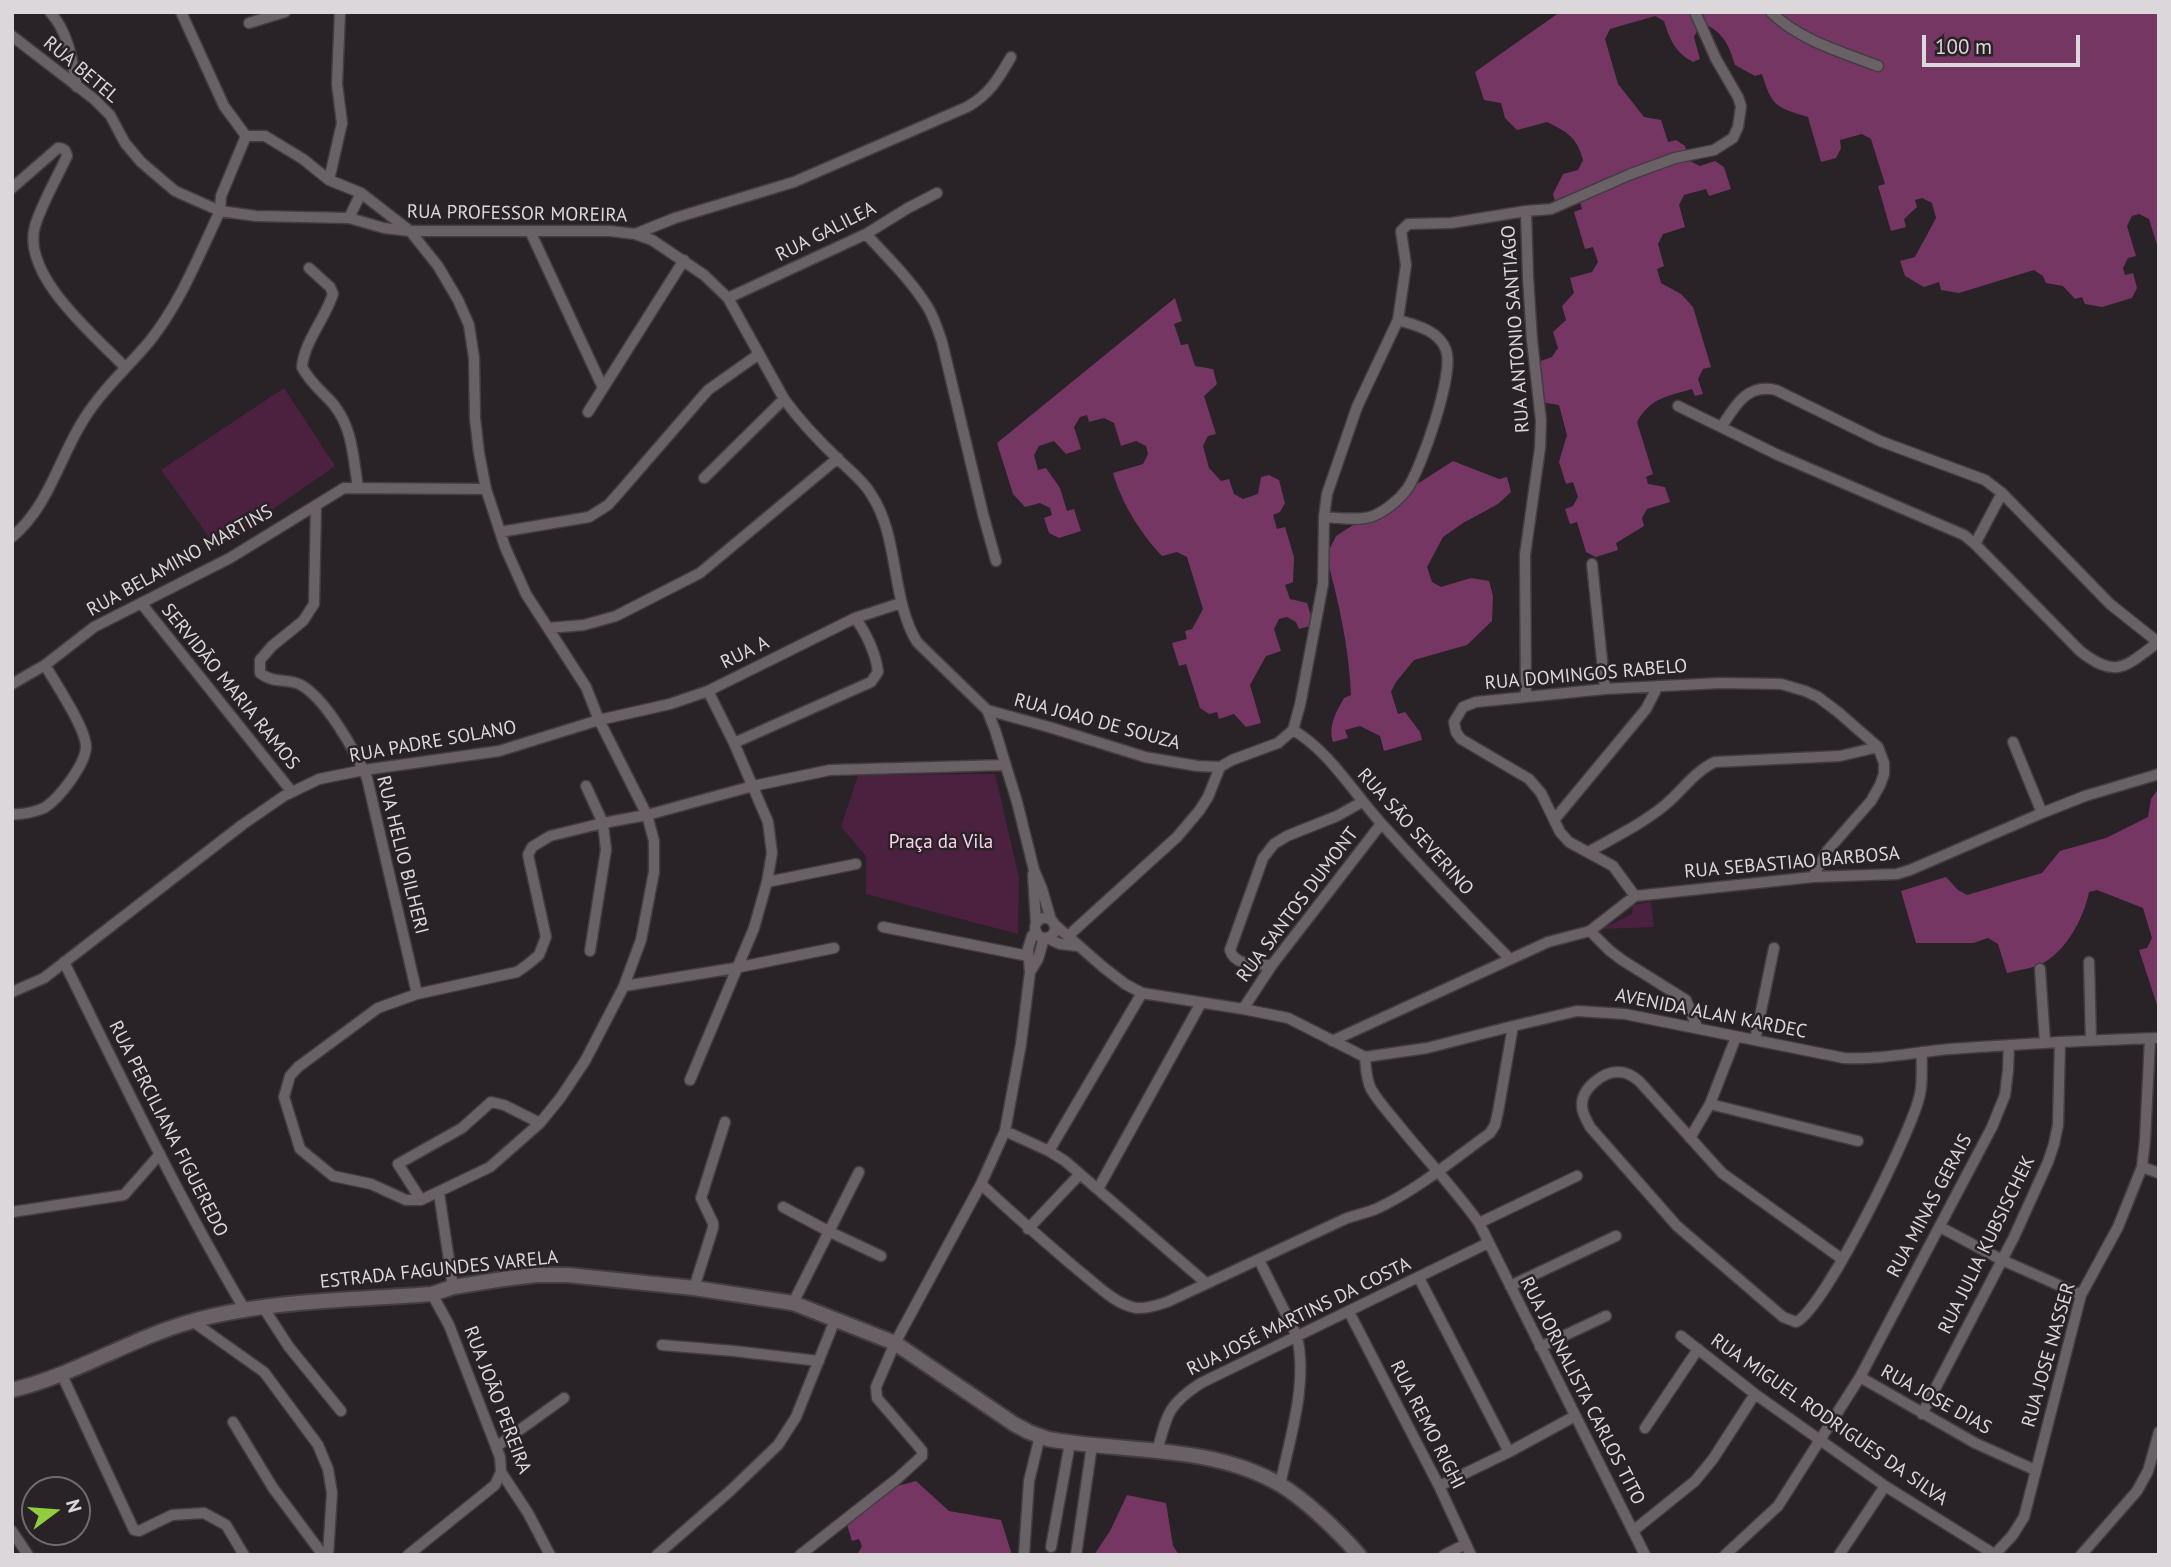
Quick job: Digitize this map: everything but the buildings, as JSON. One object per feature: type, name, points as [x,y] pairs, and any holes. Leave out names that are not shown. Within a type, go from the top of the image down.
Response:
[{"type":"street","points":[[50,12],[58,22],[69,46],[77,87]]},
{"type":"street","points":[[181,12],[224,106],[246,136]]},
{"type":"street","points":[[249,23],[285,12]]},
{"type":"street","points":[[329,180],[342,123],[337,84],[340,12]]},
{"type":"street","points":[[1293,730],[1323,584],[1327,494],[1357,407],[1398,320],[1406,265],[1401,231],[1404,227],[1416,223],[1451,223],[1551,209],[1630,174],[1675,158],[1714,150],[1732,138],[1738,127],[1741,106],[1695,12]]},
{"type":"street","points":[[1771,12],[1783,24],[1826,47],[1878,66]]},
{"type":"street","name":"RUA BETEL","points":[[12,36],[110,115],[125,143],[141,162],[175,191],[220,211]]},
{"type":"street","points":[[635,234],[675,218],[794,181],[967,107],[994,86],[1011,57]]},
{"type":"street","points":[[246,136],[265,136],[303,159],[329,180],[361,194],[410,231],[438,267],[458,300],[469,325],[474,358],[475,418],[486,489],[500,532],[526,594],[586,687],[599,720],[647,815],[654,841],[654,872],[641,940],[624,986],[585,1061],[540,1123],[490,1167],[421,1200],[406,1200],[371,1184],[333,1176],[314,1162],[300,1149],[284,1097],[290,1076],[298,1067],[378,1008],[418,994],[517,972],[539,955],[546,937],[528,852],[550,836],[603,822],[647,815],[753,786],[830,770],[1005,765]]},
{"type":"street","points":[[12,537],[22,529],[54,480],[83,420],[110,383],[150,341],[176,302],[220,211],[220,196],[246,136]]},
{"type":"street","points":[[12,188],[58,148],[64,148],[67,156],[35,226],[33,244],[45,279],[58,298],[125,367]]},
{"type":"street","name":"RUA GALILEA","points":[[728,298],[866,234],[937,193]]},
{"type":"street","points":[[349,218],[361,194]]},
{"type":"street","name":"RUA PROFESSOR MOREIRA","points":[[220,211],[256,216],[349,218],[384,228],[410,231],[610,231],[635,234],[652,240],[704,275],[728,298],[784,399],[809,431],[872,494],[888,534],[901,603],[910,630],[917,642],[987,710],[1017,802],[1034,870],[1053,922]]},
{"type":"street","name":"RUA ANTONIO SANTIAGO","points":[[1526,211],[1532,340],[1541,421],[1540,448],[1525,555],[1526,696]]},
{"type":"street","points":[[530,231],[603,388]]},
{"type":"street","points":[[866,234],[913,287],[928,307],[935,323],[996,561]]},
{"type":"street","points":[[588,412],[684,260]]},
{"type":"street","points":[[309,268],[330,287],[333,294],[304,357],[302,368],[311,383],[334,405],[349,431],[358,487]]},
{"type":"street","points":[[1324,517],[1370,517],[1390,505],[1401,497],[1413,479],[1426,447],[1447,376],[1447,351],[1435,335],[1421,326],[1398,320]]},
{"type":"street","points":[[500,532],[579,519],[597,512],[617,495],[708,390],[759,354]]},
{"type":"street","points":[[1678,407],[1778,455],[1952,529],[1975,544],[2080,650],[2104,666],[2128,665],[2158,643],[2110,604],[2002,493],[1985,481],[1880,441],[1767,388],[1743,397],[1721,426]]},
{"type":"street","points":[[704,478],[784,399]]},
{"type":"street","points":[[549,628],[584,625],[616,616],[700,573],[838,458]]},
{"type":"street","name":"RUA BELAMINO MARTINS","points":[[12,684],[45,665],[94,626],[230,558],[344,488],[486,489]]},
{"type":"street","points":[[1975,544],[2002,493]]},
{"type":"street","name":"RUA HELIO BILHERI","points":[[316,506],[314,604],[303,621],[272,646],[260,660],[260,673],[268,680],[298,683],[312,692],[357,754],[364,770],[418,994]]},
{"type":"street","points":[[1592,564],[1605,689]]},
{"type":"street","name":"SERVIDÃO MARIA RAMOS","points":[[141,603],[292,792]]},
{"type":"street","name":"RUA A","points":[[599,720],[670,704],[708,691],[855,618],[901,603]]},
{"type":"street","points":[[734,743],[871,682],[878,672],[877,663],[855,618]]},
{"type":"street","points":[[12,814],[19,815],[43,808],[60,794],[80,765],[86,747],[82,730],[45,665]]},
{"type":"street","name":"RUA DOMINGOS RABELO","points":[[1634,896],[1614,866],[1569,842],[1560,832],[1541,793],[1529,779],[1461,739],[1455,732],[1454,722],[1462,707],[1476,702],[1605,689],[1720,682],[1781,684],[1818,697],[1880,751]]},
{"type":"street","points":[[1554,820],[1646,709],[1658,686]]},
{"type":"street","points":[[690,1080],[754,928],[772,853],[768,822],[708,691]]},
{"type":"street","name":"RUA JOAO DE SOUZA","points":[[987,710],[1145,757],[1220,767],[1278,743],[1293,730]]},
{"type":"street","name":"RUA PADRE SOLANO","points":[[13,991],[44,978],[242,825],[292,792],[319,779],[499,751],[599,720]]},
{"type":"street","name":"RUA SÃO SEVERINO","points":[[1293,730],[1316,746],[1441,890],[1510,959]]},
{"type":"street","points":[[2013,742],[2042,813]]},
{"type":"street","points":[[1590,851],[1647,819],[1706,766],[1715,762],[1840,756],[1880,751],[1884,774],[1871,801],[1827,851],[1813,877]]},
{"type":"street","points":[[1068,936],[1177,837],[1208,797],[1220,767]]},
{"type":"street","name":"RUA SEBASTIAO BARBOSA","points":[[1634,896],[1813,877],[1897,874],[2085,796],[2159,774]]},
{"type":"street","points":[[586,786],[603,822],[606,849],[590,951]]},
{"type":"street","points":[[1272,965],[1246,964],[1236,960],[1230,950],[1263,858],[1274,844],[1287,836],[1337,816],[1362,802]]},
{"type":"street","name":"RUA SANTOS DUMONT","points":[[1243,1009],[1272,965],[1381,824]]},
{"type":"street","points":[[767,882],[856,864]]},
{"type":"street","name":"RUA PROFESSOR MOREIRA","points":[[1034,870],[1032,886],[1041,933]]},
{"type":"street","points":[[1332,1041],[1548,942],[1590,931],[1634,896]]},
{"type":"street","points":[[1030,972],[1038,959],[1044,918],[1053,922],[1125,984],[1142,993],[1287,1018],[1365,1057]]},
{"type":"street","points":[[800,1555],[922,1456],[919,1447],[877,1398],[876,1387],[895,1343],[981,1184],[1005,1131],[1021,1044],[1030,972],[1029,943],[1041,933],[1053,934],[1053,922]]},
{"type":"street","points":[[883,927],[1028,956]]},
{"type":"street","points":[[1590,931],[1622,960],[1681,995],[1689,1006],[1697,1027]]},
{"type":"street","points":[[1041,933],[1060,944],[1078,946]]},
{"type":"street","points":[[1755,1040],[1774,947]]},
{"type":"street","points":[[624,986],[834,948]]},
{"type":"street","name":"RUA PERCILIANA FIGUEREDO","points":[[64,962],[211,1253],[245,1310]]},
{"type":"street","points":[[2089,962],[2091,1040]]},
{"type":"street","points":[[2040,970],[2045,1042]]},
{"type":"street","points":[[1049,1151],[1142,993]]},
{"type":"street","points":[[1098,1189],[1201,1003]]},
{"type":"street","name":"AVENIDA ALAN KARDEC","points":[[1365,1057],[1427,1048],[1513,1026],[1591,1011],[1625,1014],[1697,1027],[1844,1058],[1884,1058],[1922,1052],[2045,1042],[2155,1039]]},
{"type":"street","points":[[981,1184],[1028,1229],[1105,1292],[1135,1308],[1150,1308],[1345,1219],[1386,1204],[1437,1171],[1493,1129],[1513,1026]]},
{"type":"street","points":[[1690,1138],[1710,1104],[1736,1037]]},
{"type":"street","name":"RUA JOSE NASSER","points":[[1994,1554],[2024,1517],[2081,1294],[2118,1227],[2142,1167],[2155,1039]]},
{"type":"street","name":"RUA JULIA KUBSISCHEK","points":[[1922,1414],[2019,1225],[2054,1144],[2058,1125],[2060,1042]]},
{"type":"street","name":"RUA MINAS GERAIS","points":[[1725,1555],[1777,1506],[1860,1377],[1992,1127],[2005,1096],[2009,1045]]},
{"type":"street","points":[[1842,1259],[1722,1173],[1631,1074],[1621,1071],[1611,1073],[1597,1080],[1583,1096],[1583,1114],[1590,1127],[1677,1226],[1783,1317],[1796,1322],[1803,1319],[1811,1309],[1842,1259],[1898,1152],[1920,1093],[1922,1052]]},
{"type":"street","name":"RUA JORNALISTA CARLOS TITO","points":[[1365,1057],[1366,1076],[1371,1088],[1479,1223],[1645,1555]]},
{"type":"street","points":[[421,1200],[398,1164],[462,1128],[491,1102],[504,1105],[540,1123]]},
{"type":"street","points":[[1710,1104],[1858,1142]]},
{"type":"street","points":[[694,1288],[713,1228],[701,1198],[725,1122]]},
{"type":"street","points":[[1005,1131],[1065,1161],[1206,1283]]},
{"type":"street","points":[[12,1212],[124,1195],[160,1154]]},
{"type":"street","points":[[2142,1167],[2159,1172]]},
{"type":"street","points":[[793,1303],[859,1172]]},
{"type":"street","points":[[1028,1229],[1080,1174]]},
{"type":"street","points":[[1479,1223],[1577,1176]]},
{"type":"street","points":[[439,1193],[453,1287]]},
{"type":"street","points":[[783,1207],[881,1256]]},
{"type":"street","points":[[1940,1227],[2001,1260],[2081,1294]]},
{"type":"street","points":[[1510,1286],[1616,1236]]},
{"type":"street","name":"RUA JOSÉ MARTINS DA COSTA","points":[[1157,1452],[1167,1415],[1183,1394],[1488,1243]]},
{"type":"street","points":[[1259,1260],[1297,1336],[1301,1359],[1299,1392],[1280,1485]]},
{"type":"street","name":"ESTRADA FAGUNDES VARELA","points":[[12,1390],[192,1321],[263,1307],[432,1294],[453,1287],[536,1275],[694,1288],[793,1303],[895,1343],[1014,1423],[1040,1436],[1070,1443],[1227,1463],[1253,1472],[1280,1485],[1359,1555]]},
{"type":"street","points":[[1419,1278],[1509,1452]]},
{"type":"street","name":"RUA JOÃO PEREIRA","points":[[432,1294],[449,1325],[500,1457],[501,1472],[551,1555]]},
{"type":"street","points":[[263,1307],[289,1347],[341,1411]]},
{"type":"street","name":"RUA REMO RIGHI","points":[[1349,1312],[1471,1555]]},
{"type":"street","points":[[1541,1347],[1606,1316]]},
{"type":"street","points":[[657,1555],[778,1445],[796,1417],[835,1320]]},
{"type":"street","points":[[192,1321],[264,1372],[318,1445],[328,1469],[332,1493],[323,1554]]},
{"type":"street","name":"RUA MIGUEL RODRIGUES DA SILVA","points":[[1681,1336],[1755,1394],[1885,1486],[1994,1554]]},
{"type":"street","points":[[662,1345],[819,1362]]},
{"type":"street","points":[[1645,1428],[1698,1349]]},
{"type":"street","points":[[61,1373],[134,1530],[139,1531],[173,1515],[204,1513],[226,1525],[244,1555]]},
{"type":"street","name":"RUA JOSE DIAS","points":[[1860,1377],[1975,1443],[2035,1470]]},
{"type":"street","points":[[1633,1531],[1695,1481],[1713,1459],[1755,1394]]},
{"type":"street","points":[[496,1447],[564,1398]]},
{"type":"street","points":[[1438,1486],[1575,1416]]},
{"type":"street","points":[[233,1422],[273,1488],[323,1554]]},
{"type":"street","points":[[2081,1555],[2137,1491],[2148,1471],[2159,1432]]},
{"type":"street","points":[[1024,1555],[1029,1481],[1040,1436]]},
{"type":"street","points":[[1051,1548],[1070,1443]]},
{"type":"street","points":[[1076,1555],[1092,1446]]},
{"type":"street","points":[[409,1554],[495,1485],[501,1472]]},
{"type":"street","points":[[1839,1555],[1885,1486]]},
{"type":"street","points":[[12,1531],[28,1555]]},
{"type":"street","points":[[1444,1555],[1466,1544]]},
{"type":"green space","points":[[284,388],[335,466],[217,548],[161,470]]},
{"type":"green space","name":"Praça da Vila","points":[[995,774],[1019,878],[1018,934],[866,894],[866,856],[841,827],[858,775]]},
{"type":"green space","points":[[1651,902],[1654,927],[1602,929],[1632,914],[1633,905]]},
{"type":"shaded area","points":[[1560,12],[2159,12],[2159,251],[2149,219],[2139,214],[2132,216],[2127,226],[2136,256],[2128,258],[2123,268],[2125,275],[2133,273],[2137,288],[2132,298],[2102,307],[2085,304],[2082,297],[2075,299],[2063,286],[2046,283],[2043,276],[2034,270],[1959,293],[1941,290],[1939,282],[1924,287],[1905,276],[1900,261],[1915,257],[1936,218],[1932,203],[1922,198],[1915,200],[1917,207],[1904,219],[1906,227],[1891,231],[1878,186],[1885,184],[1871,139],[1862,134],[1840,140],[1841,148],[1836,158],[1821,162],[1808,117],[1777,104],[1769,93],[1762,74],[1755,76],[1735,65],[1726,42],[1707,25],[1699,27],[1694,37],[1700,59],[1693,62],[1677,50],[1664,21],[1655,16],[1610,29],[1605,39],[1618,84],[1644,117],[1661,120],[1668,142],[1676,140],[1685,146],[1690,161],[1700,166],[1715,161],[1724,167],[1731,189],[1709,196],[1706,189],[1684,195],[1679,205],[1685,227],[1663,234],[1658,244],[1664,266],[1657,269],[1661,283],[1681,294],[1693,307],[1711,367],[1703,369],[1698,379],[1703,394],[1695,396],[1692,389],[1660,399],[1642,414],[1637,422],[1653,474],[1646,477],[1648,484],[1665,487],[1670,502],[1647,509],[1642,518],[1644,526],[1616,543],[1618,550],[1596,557],[1586,552],[1577,522],[1570,524],[1565,509],[1573,506],[1578,497],[1573,482],[1566,484],[1559,462],[1567,435],[1559,405],[1541,402],[1538,362],[1552,357],[1558,348],[1553,332],[1566,320],[1562,306],[1574,293],[1570,278],[1592,272],[1598,262],[1593,247],[1585,249],[1574,212],[1582,209],[1580,202],[1570,197],[1555,201],[1553,194],[1563,174],[1578,170],[1583,160],[1578,146],[1570,136],[1547,122],[1517,130],[1505,118],[1501,103],[1484,100],[1475,72]]},
{"type":"shaded area","points":[[1175,298],[1182,321],[1174,324],[1181,345],[1188,344],[1195,366],[1213,369],[1217,384],[1204,396],[1216,434],[1208,436],[1203,446],[1209,468],[1221,481],[1229,479],[1234,494],[1243,499],[1258,494],[1261,477],[1269,475],[1279,480],[1285,503],[1280,512],[1273,515],[1277,529],[1285,527],[1294,557],[1293,582],[1285,585],[1290,599],[1307,603],[1314,625],[1299,629],[1296,622],[1287,617],[1279,619],[1274,629],[1281,651],[1266,656],[1250,685],[1261,723],[1246,727],[1234,714],[1219,719],[1217,712],[1209,714],[1200,708],[1186,664],[1179,666],[1172,643],[1187,639],[1185,631],[1192,629],[1203,609],[1187,557],[1177,552],[1162,556],[1154,547],[1126,506],[1113,473],[1143,464],[1148,454],[1146,446],[1136,441],[1121,446],[1114,423],[1104,418],[1089,422],[1087,415],[1080,417],[1074,427],[1081,449],[1066,454],[1054,441],[1039,446],[1034,455],[1038,470],[1046,468],[1060,488],[1067,511],[1074,509],[1081,531],[1059,538],[1049,533],[1044,518],[1052,515],[1050,508],[1040,503],[1025,507],[1013,494],[997,443]]},
{"type":"shaded area","points":[[1453,461],[1499,479],[1507,477],[1511,492],[1498,504],[1443,537],[1427,567],[1432,582],[1441,587],[1471,578],[1489,581],[1493,596],[1492,621],[1467,645],[1414,660],[1396,682],[1391,692],[1398,714],[1405,712],[1420,732],[1422,740],[1384,751],[1380,736],[1360,726],[1345,730],[1348,738],[1333,742],[1331,730],[1336,714],[1344,698],[1351,695],[1343,625],[1326,556],[1336,536]]},
{"type":"shaded area","points":[[2159,788],[2159,1011],[2139,950],[2147,948],[2152,938],[2143,908],[2097,890],[2089,892],[2079,921],[2061,949],[2045,962],[2032,967],[2007,973],[1998,944],[1988,938],[1973,943],[1916,943],[1901,891],[1946,877],[1967,895],[2042,873],[2060,851],[2106,838],[2148,817],[2151,799]]},
{"type":"shaded area","points":[[916,1481],[949,1511],[1001,1520],[1012,1555],[857,1555],[862,1546],[859,1539],[852,1541],[845,1518],[893,1487]]},
{"type":"shaded area","points":[[1127,1495],[1166,1503],[1173,1546],[1179,1555],[1094,1555],[1110,1531]]}]
